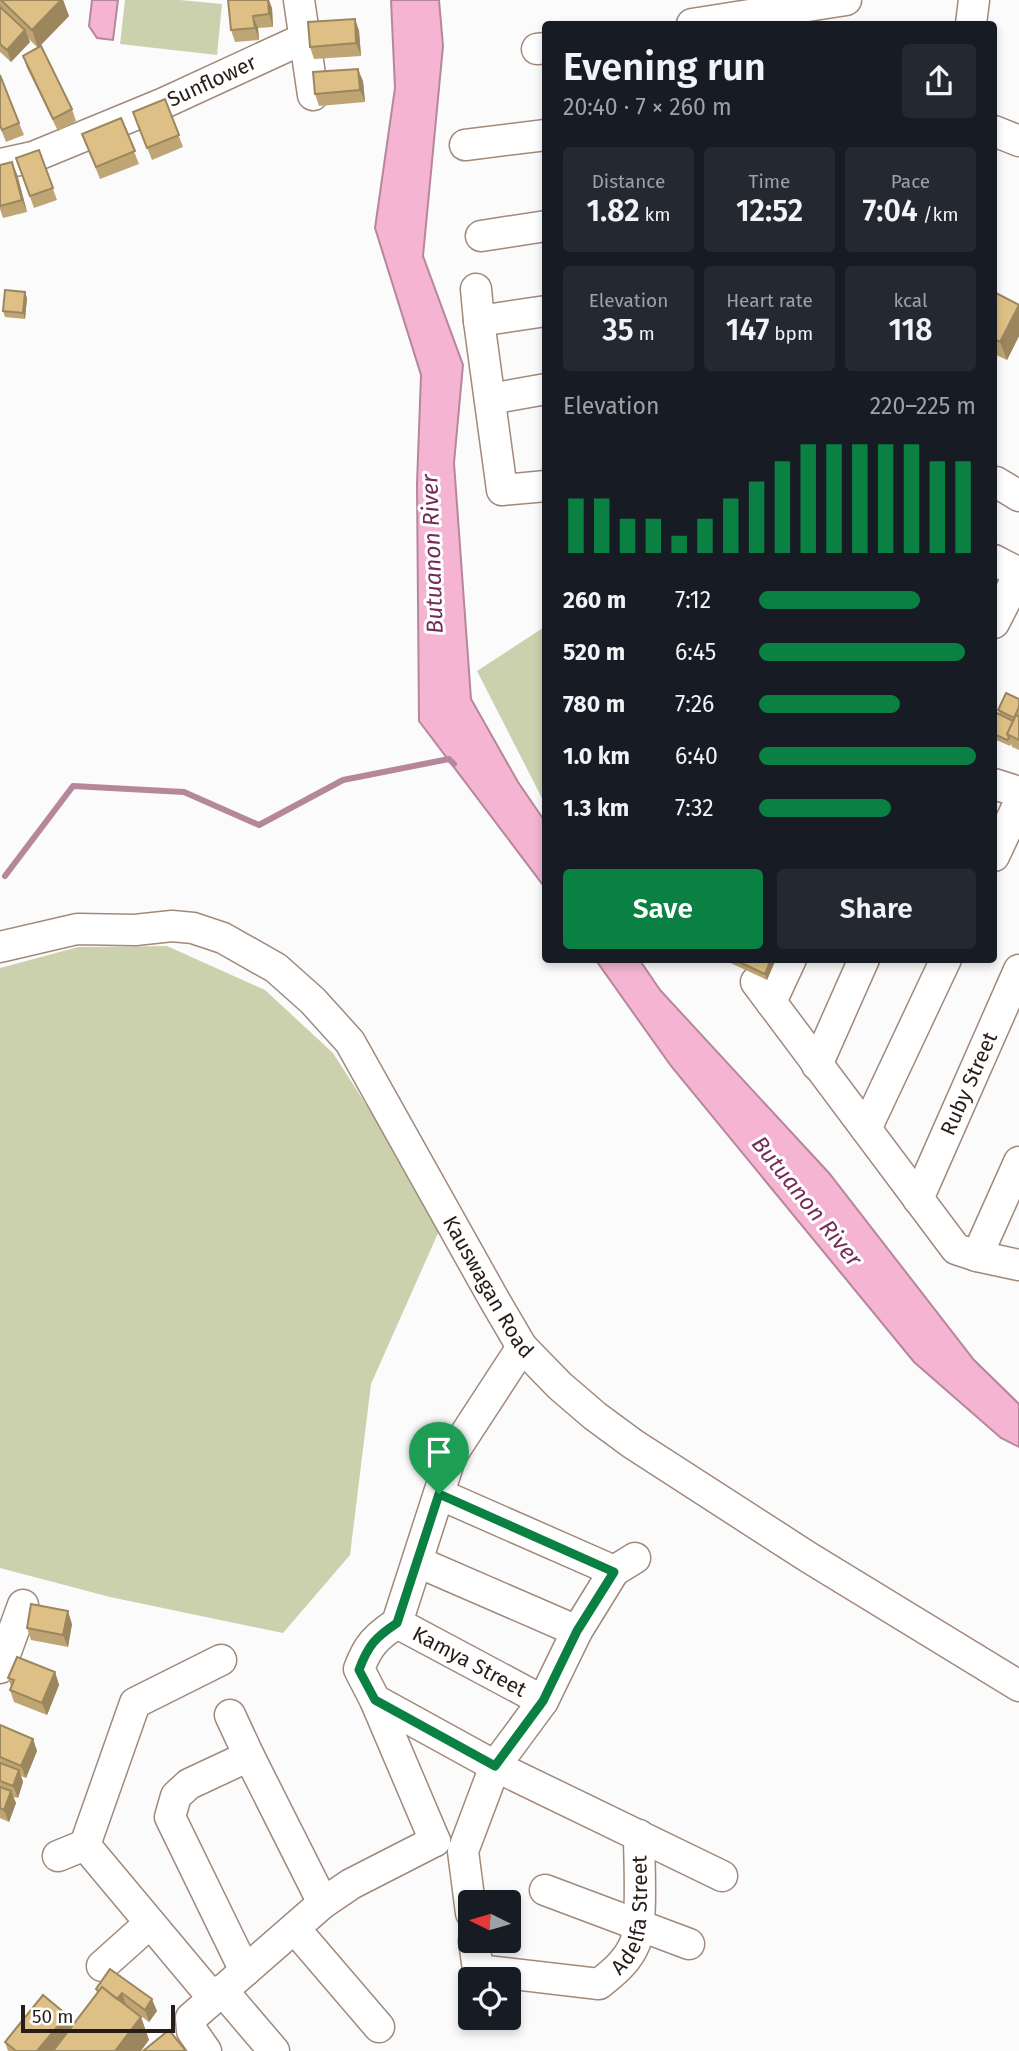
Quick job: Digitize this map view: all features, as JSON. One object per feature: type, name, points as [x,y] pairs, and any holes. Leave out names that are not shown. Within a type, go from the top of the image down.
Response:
[{"type":"street","points":[[299,0],[313,95]]},
{"type":"street","points":[[711,21],[846,0]]},
{"type":"street","points":[[971,21],[974,0]]},
{"type":"street","name":"Sunflower","points":[[0,164],[33,157],[164,103],[305,38]]},
{"type":"street","points":[[997,132],[1019,141]]},
{"type":"street","points":[[465,145],[542,135]]},
{"type":"street","points":[[481,236],[542,227]]},
{"type":"street","points":[[476,289],[502,491],[542,486]]},
{"type":"street","points":[[479,321],[542,312]]},
{"type":"street","points":[[490,399],[542,390]]},
{"type":"street","points":[[997,563],[1019,574],[997,618]]},
{"type":"street","points":[[997,785],[1019,792]]},
{"type":"street","points":[[997,850],[1019,803]]},
{"type":"street","name":"Kauswagan Road","points":[[0,947],[77,929],[135,930],[172,926],[193,928],[223,939],[276,968],[313,1001],[350,1042],[522,1347],[560,1386],[633,1444],[808,1557],[1019,1686]]},
{"type":"street","points":[[788,963],[763,992],[956,1249],[1019,1265]]},
{"type":"street","points":[[817,1065],[862,963]]},
{"type":"street","points":[[866,1129],[944,963]]},
{"type":"street","name":"Ruby Street","points":[[918,1199],[1019,970]]},
{"type":"street","points":[[977,1256],[1019,1162]]},
{"type":"street","points":[[435,1841],[375,1700],[359,1670],[366,1652],[380,1635],[397,1623],[451,1456],[522,1347]]},
{"type":"street","points":[[439,1494],[625,1565],[577,1631],[543,1701],[495,1766],[463,1851],[468,1890]]},
{"type":"street","points":[[418,1562],[577,1631]]},
{"type":"street","points":[[0,1668],[23,1605]]},
{"type":"street","name":"Kamya Street","points":[[397,1623],[543,1701]]},
{"type":"street","points":[[220,1660],[135,1703],[72,1850],[150,1923],[274,2051]]},
{"type":"street","points":[[375,1700],[495,1766],[722,1876]]},
{"type":"street","points":[[230,1715],[323,1903]]},
{"type":"street","points":[[245,1970],[170,1817],[176,1796],[189,1784],[249,1756]]},
{"type":"street","name":"Adelfa Street","points":[[476,1953],[478,1969],[599,1984],[620,1968],[635,1943],[639,1835]]},
{"type":"street","points":[[206,2051],[191,2031],[191,2018],[323,1903],[351,1884],[435,1841],[463,1851]]},
{"type":"street","points":[[545,1890],[689,1944]]},
{"type":"street","points":[[102,1966],[150,1923]]},
{"type":"street","points":[[295,1929],[379,2027]]},
{"type":"green space","points":[[125,0],[180,0],[222,4],[217,55],[120,44]]},
{"type":"green space","points":[[542,629],[542,798],[477,671]]},
{"type":"green space","points":[[167,946],[265,990],[333,1053],[390,1142],[439,1231],[371,1384],[350,1555],[283,1633],[110,1597],[0,1568],[0,968],[78,947]]},
{"type":"water","points":[[92,0],[118,0],[113,40],[97,38],[89,26]]},
{"type":"water","name":"Butuanon River","points":[[391,0],[439,0],[443,46],[423,256],[463,365],[454,463],[471,699],[518,782],[542,817],[542,884],[419,721],[417,484],[421,375],[375,228],[395,88]]},
{"type":"water","name":"Butuanon River","points":[[598,963],[642,963],[660,990],[829,1173],[974,1360],[1019,1404],[1019,1447],[1001,1438],[914,1362],[671,1066]]},
{"type":"building","points":[[1,0],[61,0],[32,30]]},
{"type":"building","points":[[228,0],[268,0],[269,14],[253,16],[255,28],[231,30]]},
{"type":"building","points":[[0,7],[25,30],[7,50],[0,44]]},
{"type":"building","points":[[355,19],[356,43],[310,47],[308,22]]},
{"type":"building","points":[[41,46],[72,109],[53,119],[23,56]]},
{"type":"building","points":[[358,69],[360,90],[315,94],[313,72]]},
{"type":"building","points":[[0,75],[19,123],[2,130],[0,125]]},
{"type":"building","points":[[165,99],[179,135],[147,148],[133,112]]},
{"type":"building","points":[[121,118],[135,151],[96,167],[82,134]]},
{"type":"building","points":[[39,150],[53,188],[30,196],[16,158]]},
{"type":"building","points":[[12,162],[22,200],[0,206],[0,165]]},
{"type":"building","points":[[5,290],[25,292],[23,313],[3,311]]},
{"type":"building","points":[[997,294],[1019,305],[1000,342],[997,340]]},
{"type":"building","points":[[1006,693],[1019,699],[1014,718],[998,710]]},
{"type":"building","points":[[997,713],[1013,721],[1007,740],[997,735]]},
{"type":"building","points":[[1016,715],[1019,717],[1019,740],[1007,734]]},
{"type":"building","points":[[742,963],[769,963],[765,974]]},
{"type":"building","points":[[31,1604],[68,1611],[63,1635],[27,1628]]},
{"type":"building","points":[[17,1657],[55,1672],[42,1703],[10,1690],[14,1680],[8,1678]]},
{"type":"building","points":[[0,1725],[33,1739],[21,1766],[0,1757]]},
{"type":"building","points":[[0,1763],[19,1770],[13,1786],[0,1781]]},
{"type":"building","points":[[0,1787],[11,1791],[4,1810],[0,1808]]},
{"type":"building","points":[[110,1969],[152,1999],[145,2010],[122,1993],[117,1999],[102,1987],[99,1991],[96,1989]]},
{"type":"building","points":[[102,1987],[141,2017],[115,2051],[53,2051]]},
{"type":"building","points":[[43,1995],[67,2015],[37,2051],[16,2051],[5,2042]]},
{"type":"building","points":[[169,2030],[186,2051],[143,2051]]},
{"type":"waterway","points":[[5,876],[73,786],[184,792],[259,825],[343,780],[449,759],[454,764]]},
{"type":"route","points":[[439,1494],[614,1572],[577,1631],[543,1701],[495,1766],[375,1700],[359,1670],[366,1652],[380,1635],[397,1623],[439,1494]]}]
